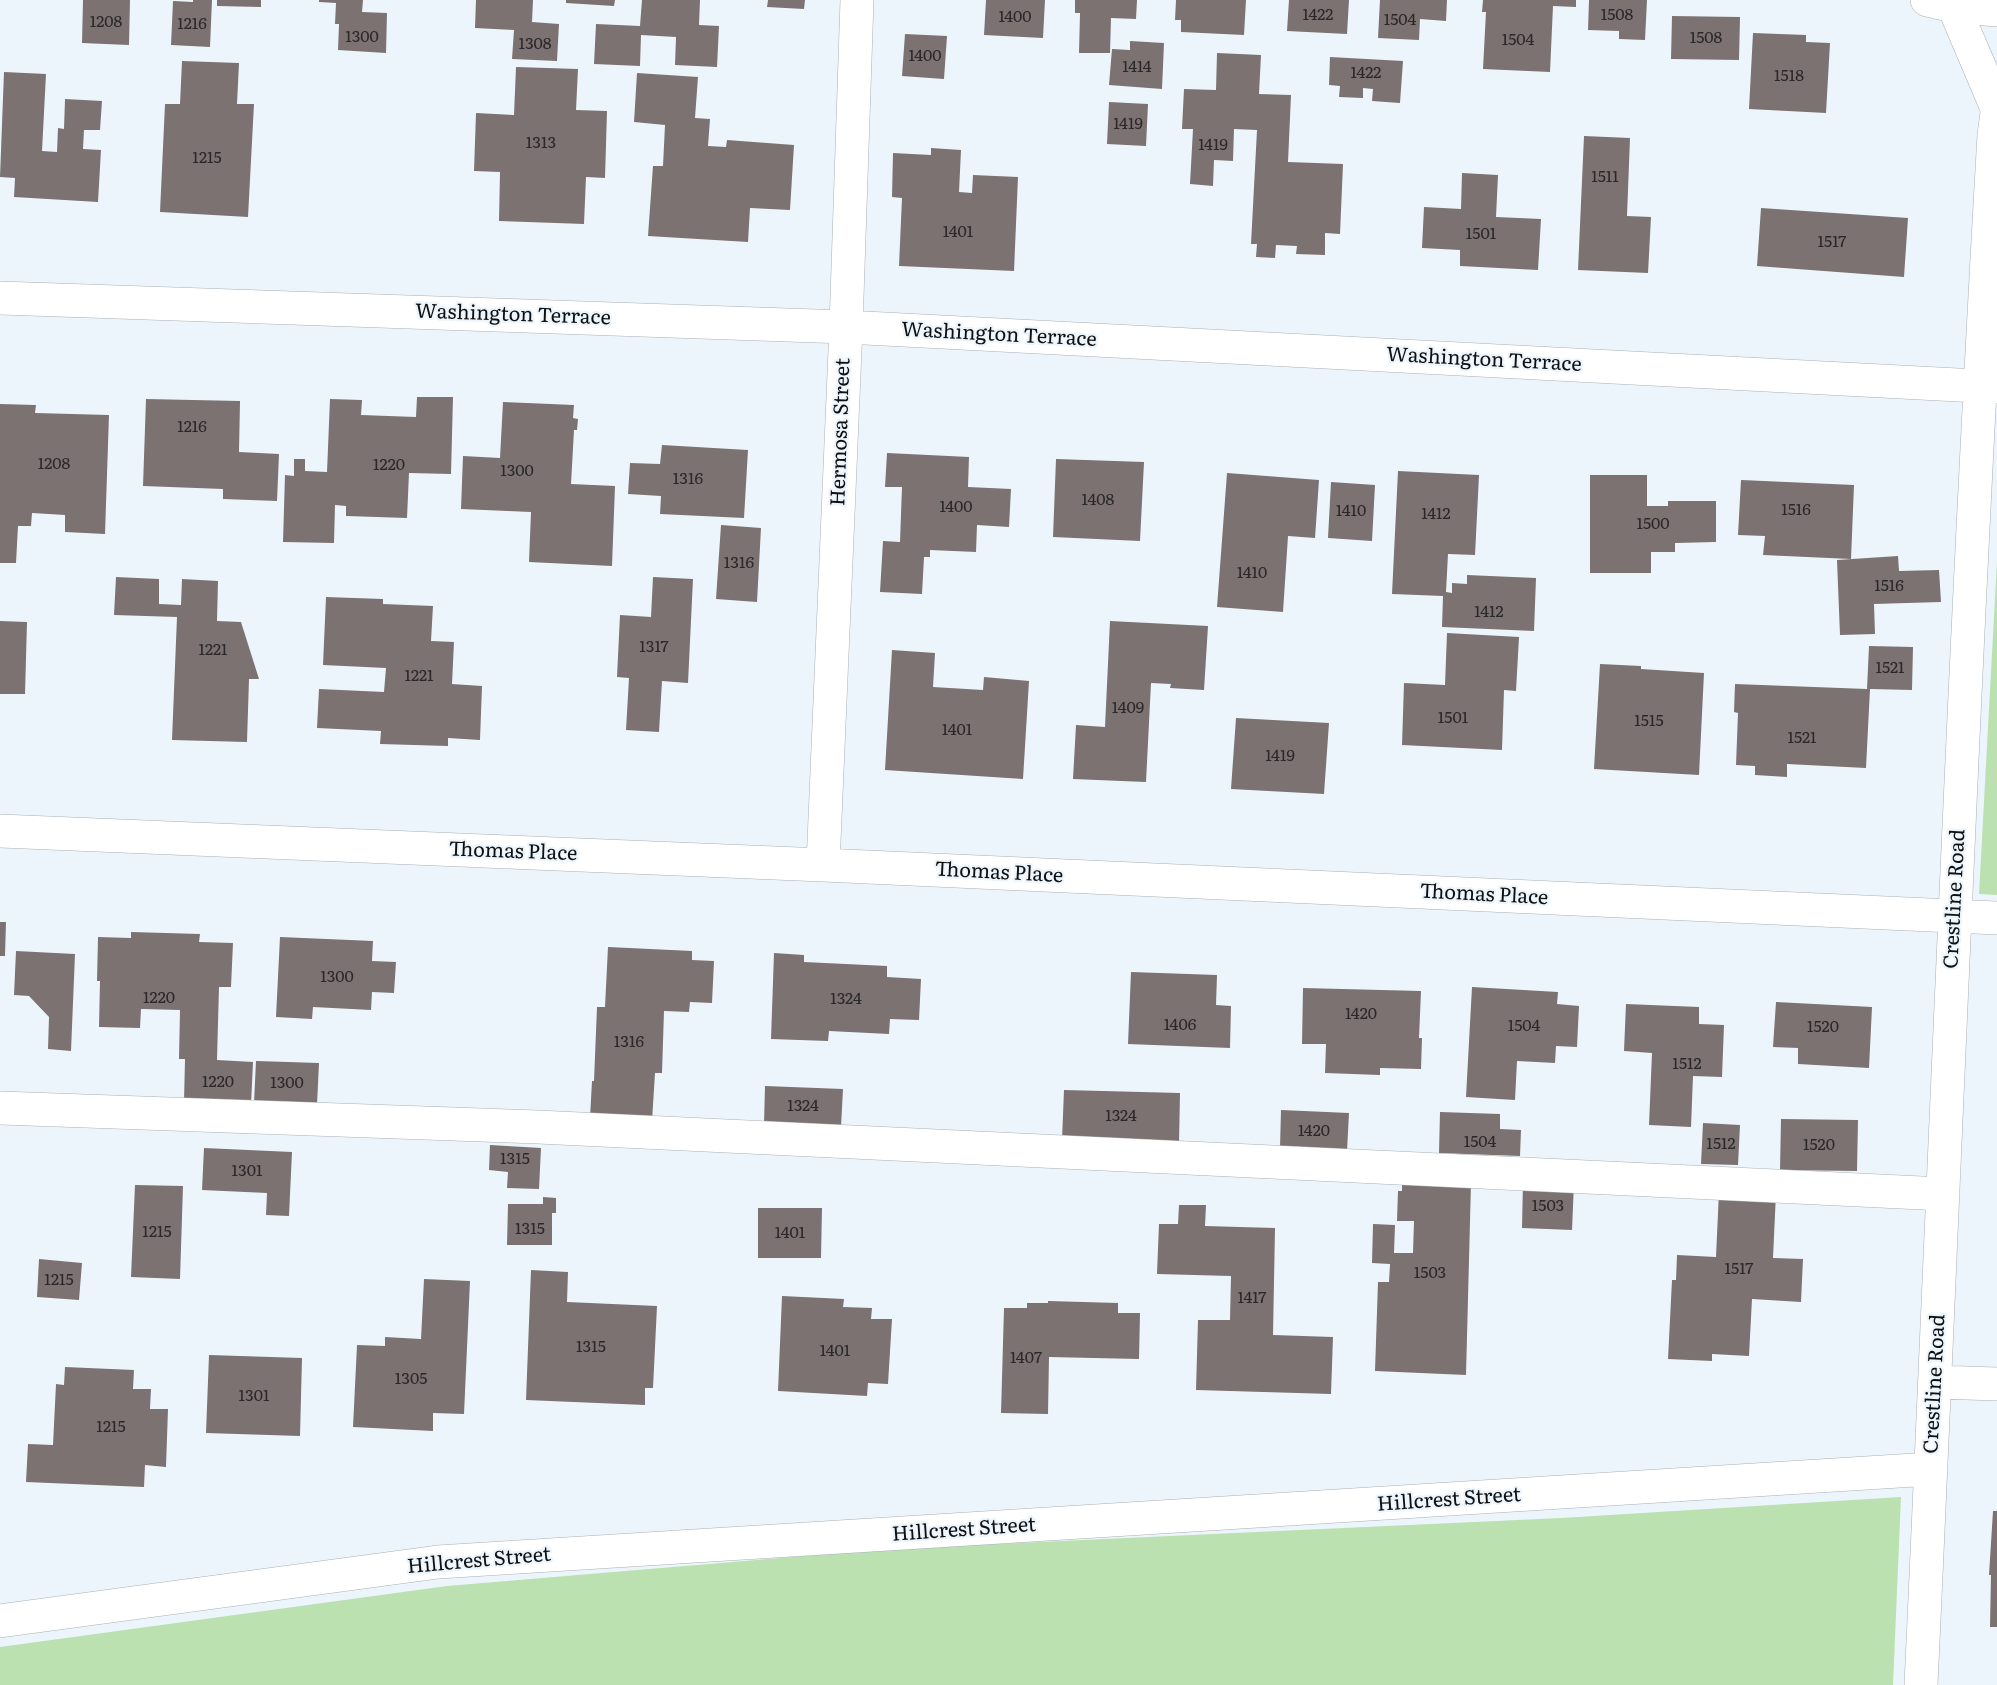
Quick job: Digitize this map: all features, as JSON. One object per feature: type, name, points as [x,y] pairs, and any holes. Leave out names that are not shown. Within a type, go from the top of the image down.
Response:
[{"type":"street","name":"Hermosa Street","points":[[823,865],[846,327],[857,0]]},
{"type":"street","points":[[1944,2],[1997,10]]},
{"type":"street","points":[[1944,2],[1997,110]]},
{"type":"street","name":"Crestline Road","points":[[1921,1685],[1936,1382],[1954,916],[1988,386],[1993,156],[1997,110]]},
{"type":"street","name":"Washington Terrace","points":[[0,298],[846,327],[1988,386]]},
{"type":"street","name":"Thomas Place","points":[[0,831],[823,865],[1997,918]]},
{"type":"street","points":[[0,1108],[538,1127],[1943,1194]]},
{"type":"street","points":[[1936,1382],[1997,1384]]},
{"type":"street","name":"Hillcrest Street","points":[[0,1621],[438,1562],[1931,1469]]},
{"type":"green space","points":[[1997,561],[1997,895],[1979,894]]},
{"type":"green space","points":[[1901,1497],[1893,1685],[0,1685],[0,1647],[447,1586],[887,1549],[1561,1518]]},
{"type":"building","points":[[83,0],[130,0],[129,45],[82,43]]},
{"type":"building","points":[[193,0],[212,0],[210,47],[171,45],[173,1],[193,2]]},
{"type":"building","points":[[217,0],[261,0],[261,7],[217,6]]},
{"type":"building","points":[[319,0],[363,0],[362,12],[387,13],[386,53],[338,50],[339,24],[335,24],[336,3],[319,2]]},
{"type":"building","points":[[476,0],[533,0],[532,22],[559,24],[557,61],[512,59],[514,30],[475,28]]},
{"type":"building","points":[[566,0],[615,0],[614,6],[566,3]]},
{"type":"building","points":[[642,0],[700,0],[699,25],[719,26],[717,67],[675,65],[676,37],[641,35],[640,66],[594,64],[596,24],[640,26]]},
{"type":"building","points":[[768,0],[805,0],[804,9],[767,7]]},
{"type":"building","points":[[986,0],[1045,0],[1043,38],[984,35]]},
{"type":"building","points":[[1075,0],[1137,0],[1136,19],[1111,18],[1110,53],[1079,53],[1080,13],[1075,13]]},
{"type":"building","points":[[1176,0],[1246,0],[1244,35],[1181,32],[1181,20],[1175,20]]},
{"type":"building","points":[[1289,0],[1349,0],[1347,34],[1287,31]]},
{"type":"building","points":[[1380,0],[1447,0],[1446,21],[1420,19],[1419,40],[1378,38]]},
{"type":"building","points":[[1483,0],[1576,0],[1576,7],[1553,6],[1550,72],[1483,69],[1486,12],[1482,12]]},
{"type":"building","points":[[1589,0],[1647,0],[1645,40],[1619,39],[1619,31],[1588,30]]},
{"type":"building","points":[[1672,16],[1740,17],[1739,60],[1671,59]]},
{"type":"building","points":[[1753,33],[1806,35],[1806,42],[1830,43],[1826,113],[1749,109]]},
{"type":"building","points":[[905,34],[947,36],[944,79],[902,76]]},
{"type":"building","points":[[1130,41],[1164,43],[1162,89],[1109,85],[1112,49],[1130,50]]},
{"type":"building","points":[[1217,53],[1261,55],[1259,94],[1291,95],[1288,162],[1343,164],[1340,234],[1325,233],[1325,255],[1296,254],[1297,246],[1276,245],[1275,258],[1256,257],[1257,244],[1251,244],[1257,130],[1234,129],[1233,161],[1214,160],[1213,186],[1190,184],[1193,129],[1182,129],[1184,89],[1216,90]]},
{"type":"building","points":[[1330,57],[1403,61],[1400,103],[1372,101],[1373,89],[1363,88],[1363,98],[1339,97],[1340,86],[1329,85]]},
{"type":"building","points":[[182,61],[239,63],[237,104],[254,104],[248,217],[160,212],[165,104],[180,104]]},
{"type":"building","points":[[516,67],[578,69],[576,110],[607,111],[605,178],[586,177],[584,224],[499,221],[500,172],[474,171],[476,113],[514,115]]},
{"type":"building","points":[[4,72],[46,74],[42,151],[57,152],[58,128],[64,129],[65,99],[102,101],[100,130],[84,130],[83,149],[101,150],[98,202],[14,197],[15,178],[0,177]]},
{"type":"building","points":[[637,73],[698,77],[695,118],[710,119],[708,146],[726,147],[727,140],[794,145],[790,210],[750,208],[748,242],[648,236],[653,166],[663,166],[665,125],[634,122]]},
{"type":"building","points":[[1109,102],[1148,104],[1146,146],[1107,144]]},
{"type":"building","points":[[1584,136],[1630,138],[1627,216],[1651,217],[1648,273],[1578,270]]},
{"type":"building","points":[[931,148],[961,150],[959,192],[972,193],[973,175],[1018,177],[1014,271],[899,266],[902,198],[892,197],[893,153],[931,155]]},
{"type":"building","points":[[1462,173],[1498,175],[1496,217],[1541,219],[1538,270],[1460,266],[1460,250],[1422,248],[1424,207],[1461,209]]},
{"type":"building","points":[[1761,208],[1908,218],[1904,277],[1757,266]]},
{"type":"building","points":[[417,397],[453,397],[451,474],[409,473],[407,518],[346,516],[346,506],[335,505],[334,543],[283,542],[285,475],[294,476],[294,459],[305,459],[305,471],[327,472],[330,399],[362,400],[361,415],[416,417]]},
{"type":"building","points":[[146,399],[240,401],[239,452],[279,454],[277,501],[223,499],[223,489],[143,486]]},
{"type":"building","points":[[503,402],[574,405],[573,418],[578,419],[577,430],[574,430],[571,484],[615,486],[612,566],[529,562],[531,512],[461,509],[463,456],[500,458]]},
{"type":"building","points":[[0,404],[36,405],[35,413],[109,415],[105,534],[65,532],[65,515],[32,513],[31,526],[18,526],[16,563],[0,563]]},
{"type":"building","points":[[662,445],[748,450],[744,518],[660,514],[661,496],[628,494],[630,463],[660,464]]},
{"type":"building","points":[[887,453],[969,457],[968,487],[1011,489],[1009,527],[977,525],[976,552],[930,550],[930,557],[924,557],[922,594],[880,592],[883,541],[900,542],[902,487],[885,487]]},
{"type":"building","points":[[1056,459],[1144,462],[1140,541],[1053,537]]},
{"type":"building","points":[[1398,471],[1479,475],[1475,555],[1448,554],[1446,592],[1452,593],[1452,583],[1467,584],[1467,575],[1536,578],[1534,631],[1442,627],[1443,596],[1392,594]]},
{"type":"building","points":[[1227,473],[1319,480],[1315,538],[1288,536],[1283,612],[1217,607]]},
{"type":"building","points":[[1590,475],[1647,475],[1647,506],[1668,506],[1668,501],[1716,501],[1716,542],[1675,543],[1675,552],[1651,552],[1651,573],[1590,573]]},
{"type":"building","points":[[1741,480],[1854,485],[1851,559],[1763,555],[1765,536],[1738,535]]},
{"type":"building","points":[[1331,482],[1375,485],[1372,541],[1328,538]]},
{"type":"building","points":[[721,525],[761,528],[757,602],[716,599]]},
{"type":"building","points":[[1898,556],[1899,571],[1939,570],[1941,602],[1874,604],[1875,634],[1840,635],[1837,560]]},
{"type":"building","points":[[116,577],[159,579],[159,604],[181,605],[182,579],[218,581],[217,621],[241,622],[259,679],[249,679],[247,742],[172,740],[177,617],[114,615]]},
{"type":"building","points":[[653,577],[693,579],[688,683],[662,681],[659,732],[626,730],[629,678],[617,677],[620,615],[651,617]]},
{"type":"building","points":[[326,597],[383,599],[383,604],[433,606],[431,641],[454,642],[452,684],[482,686],[480,740],[448,738],[448,746],[380,744],[381,731],[317,728],[319,689],[384,692],[386,668],[323,665]]},
{"type":"building","points":[[0,621],[27,622],[25,694],[0,694]]},
{"type":"building","points":[[1110,621],[1208,626],[1204,690],[1170,688],[1171,684],[1151,683],[1146,782],[1073,779],[1076,725],[1105,727]]},
{"type":"building","points":[[1447,633],[1519,637],[1516,691],[1504,690],[1502,750],[1402,745],[1404,683],[1445,685]]},
{"type":"building","points":[[1869,646],[1913,647],[1912,690],[1870,689],[1866,768],[1787,764],[1787,777],[1755,775],[1755,766],[1736,765],[1738,713],[1734,712],[1735,684],[1867,689]]},
{"type":"building","points":[[892,650],[935,653],[933,687],[983,690],[984,677],[1029,681],[1023,779],[885,770]]},
{"type":"building","points":[[1600,664],[1704,673],[1699,775],[1594,769]]},
{"type":"building","points":[[1236,718],[1329,723],[1324,794],[1231,789]]},
{"type":"building","points":[[0,922],[6,922],[5,956],[0,956]]},
{"type":"building","points":[[131,932],[200,934],[199,942],[233,943],[231,987],[219,987],[217,1060],[253,1062],[251,1105],[184,1102],[185,1059],[179,1059],[180,1010],[141,1009],[140,1028],[99,1027],[98,937],[131,938]]},
{"type":"building","points":[[280,937],[373,941],[372,961],[396,962],[394,993],[372,992],[371,1010],[313,1007],[312,1019],[276,1017]]},
{"type":"building","points":[[608,947],[692,951],[692,960],[714,961],[712,1003],[690,1002],[689,1012],[664,1011],[662,1073],[655,1073],[652,1121],[590,1118],[597,1007],[605,1007]]},
{"type":"building","points":[[16,951],[75,954],[71,1051],[48,1049],[49,1017],[29,996],[14,995]]},
{"type":"building","points":[[774,953],[804,955],[804,962],[887,966],[887,977],[921,979],[919,1020],[890,1019],[889,1034],[829,1031],[828,1041],[771,1039]]},
{"type":"building","points":[[1131,972],[1217,975],[1216,1005],[1231,1006],[1230,1048],[1128,1044]]},
{"type":"building","points":[[1472,987],[1558,992],[1557,1004],[1579,1006],[1577,1047],[1556,1046],[1555,1063],[1517,1061],[1515,1100],[1466,1097]]},
{"type":"building","points":[[1303,988],[1421,991],[1419,1038],[1422,1038],[1421,1069],[1380,1068],[1380,1075],[1325,1073],[1326,1044],[1302,1044]]},
{"type":"building","points":[[1776,1002],[1872,1007],[1869,1068],[1798,1064],[1798,1048],[1773,1047]]},
{"type":"building","points":[[1626,1004],[1699,1007],[1699,1024],[1724,1025],[1722,1077],[1693,1076],[1691,1127],[1649,1125],[1652,1053],[1624,1051]]},
{"type":"building","points":[[256,1061],[319,1063],[317,1105],[254,1103]]},
{"type":"building","points":[[765,1086],[843,1089],[841,1127],[764,1124]]},
{"type":"building","points":[[1064,1090],[1180,1093],[1179,1143],[1062,1140]]},
{"type":"building","points":[[1281,1110],[1349,1113],[1347,1151],[1280,1148]]},
{"type":"building","points":[[1440,1112],[1500,1114],[1500,1129],[1521,1130],[1520,1156],[1439,1153]]},
{"type":"building","points":[[1781,1119],[1858,1120],[1857,1171],[1780,1170]]},
{"type":"building","points":[[1703,1123],[1740,1125],[1738,1165],[1701,1164]]},
{"type":"building","points":[[490,1145],[541,1148],[539,1189],[507,1188],[508,1172],[489,1170]]},
{"type":"building","points":[[204,1148],[292,1152],[289,1216],[266,1215],[267,1193],[202,1190]]},
{"type":"building","points":[[1402,1180],[1471,1183],[1466,1375],[1375,1371],[1378,1282],[1389,1282],[1390,1264],[1372,1263],[1373,1224],[1395,1225],[1394,1253],[1413,1253],[1414,1221],[1397,1221],[1398,1191],[1402,1191]]},
{"type":"building","points":[[1523,1181],[1574,1183],[1572,1230],[1522,1228]]},
{"type":"building","points":[[135,1185],[183,1186],[180,1279],[131,1277]]},
{"type":"building","points":[[1719,1191],[1776,1193],[1773,1258],[1803,1259],[1801,1302],[1752,1299],[1749,1356],[1712,1354],[1712,1361],[1668,1359],[1672,1280],[1676,1280],[1677,1255],[1716,1257]]},
{"type":"building","points":[[543,1197],[556,1198],[556,1213],[552,1213],[552,1245],[507,1245],[508,1204],[543,1204]]},
{"type":"building","points":[[1179,1205],[1206,1205],[1205,1226],[1275,1228],[1273,1335],[1333,1337],[1331,1394],[1196,1390],[1198,1320],[1230,1320],[1231,1276],[1157,1274],[1159,1224],[1178,1224]]},
{"type":"building","points":[[758,1208],[822,1208],[821,1258],[758,1258]]},
{"type":"building","points":[[39,1259],[82,1263],[79,1300],[37,1297]]},
{"type":"building","points":[[531,1270],[568,1272],[567,1302],[657,1306],[653,1388],[645,1388],[645,1405],[526,1400]]},
{"type":"building","points":[[424,1279],[470,1281],[464,1414],[433,1413],[433,1431],[353,1427],[357,1345],[385,1346],[385,1337],[421,1339]]},
{"type":"building","points":[[782,1296],[844,1299],[843,1307],[872,1308],[871,1319],[892,1319],[888,1384],[868,1383],[867,1396],[778,1391]]},
{"type":"building","points":[[1048,1301],[1118,1303],[1118,1313],[1140,1313],[1139,1359],[1049,1357],[1048,1414],[1001,1413],[1004,1308],[1027,1308],[1027,1303],[1048,1303]]},
{"type":"building","points":[[209,1355],[302,1358],[300,1436],[206,1433]]},
{"type":"building","points":[[65,1367],[134,1370],[133,1389],[151,1389],[150,1409],[168,1409],[166,1467],[145,1465],[144,1487],[26,1482],[28,1444],[53,1445],[56,1384],[64,1385]]},
{"type":"building","points":[[1993,1511],[1997,1511],[1997,1627],[1990,1627],[1991,1575],[1989,1575]]}]
